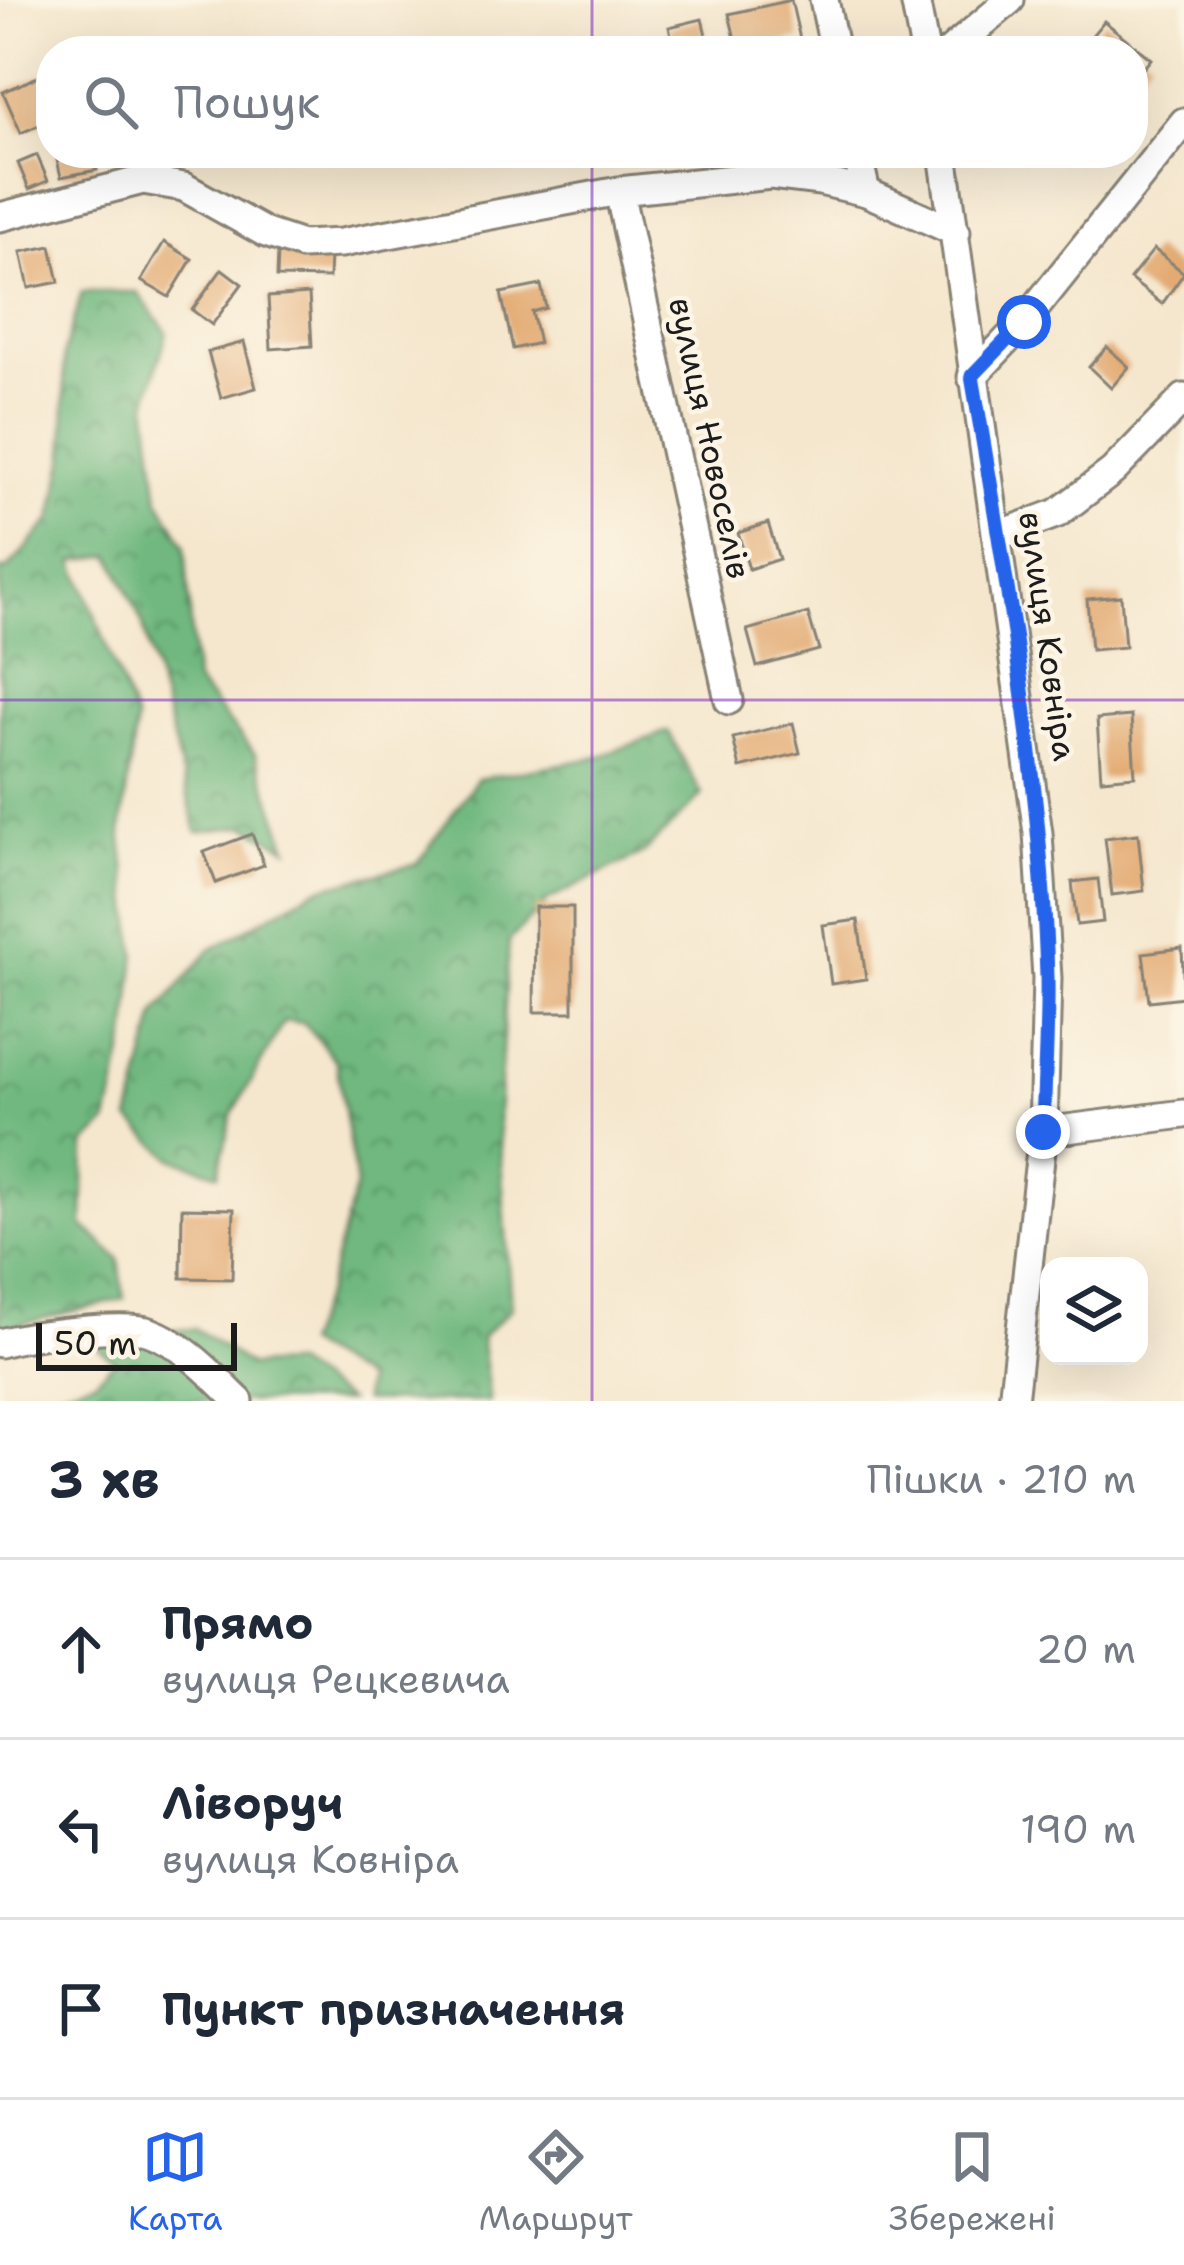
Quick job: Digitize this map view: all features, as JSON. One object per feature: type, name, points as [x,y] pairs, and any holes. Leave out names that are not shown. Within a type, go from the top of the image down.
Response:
[{"type":"street","points":[[824,0],[832,36]]},
{"type":"street","points":[[915,0],[922,36]]},
{"type":"street","points":[[968,36],[1010,0]]},
{"type":"street","points":[[1148,167],[1184,122]]},
{"type":"street","points":[[860,168],[866,193]]},
{"type":"street","name":"вулиця Ковніра","points":[[945,168],[1038,833],[1047,978],[1043,1132],[1013,1401]]},
{"type":"street","points":[[972,376],[1024,322],[1147,168]]},
{"type":"street","points":[[0,217],[143,180],[184,187],[266,232],[302,244],[341,244],[619,191],[771,175],[866,193],[956,232]]},
{"type":"street","name":"вулиця Новоселів","points":[[619,191],[729,700]]},
{"type":"street","points":[[999,535],[1058,513],[1113,471],[1184,398]]},
{"type":"street","points":[[1043,1132],[1184,1114]]},
{"type":"street","points":[[0,1342],[33,1333],[147,1330],[194,1359],[239,1401]]},
{"type":"green space","points":[[82,292],[137,292],[167,332],[147,403],[159,499],[185,545],[195,681],[255,754],[288,848],[245,826],[197,832],[142,622],[111,555],[74,561],[136,721],[121,831],[136,954],[127,1036],[108,1122],[85,1145],[83,1225],[119,1259],[124,1299],[0,1329],[0,570],[7,570],[52,519],[65,456],[64,353]]},
{"type":"green space","points":[[668,731],[702,795],[645,852],[547,901],[509,941],[498,1116],[511,1309],[481,1337],[490,1401],[363,1401],[365,1380],[304,1344],[326,1291],[356,1185],[336,1061],[304,1023],[284,1021],[232,1115],[218,1174],[172,1158],[130,1120],[156,1014],[209,951],[315,889],[417,864],[477,779],[595,758]]},
{"type":"green space","points":[[196,1329],[250,1366],[292,1364],[348,1401],[27,1401],[95,1380],[115,1361],[88,1340],[134,1331]]},
{"type":"building","points":[[791,0],[799,36],[734,36],[729,14]]},
{"type":"building","points":[[702,19],[706,36],[671,36],[669,27]]},
{"type":"building","points":[[1104,21],[1123,36],[1092,36]]},
{"type":"building","points":[[36,78],[36,126],[21,133],[3,92]]},
{"type":"building","points":[[36,155],[36,168],[42,168],[48,181],[29,189],[18,163]]},
{"type":"building","points":[[59,168],[97,168],[97,170],[61,177]]},
{"type":"building","points":[[164,242],[192,259],[169,297],[141,281]]},
{"type":"building","points":[[51,246],[59,282],[29,288],[21,252]]},
{"type":"building","points":[[1154,249],[1184,273],[1162,304],[1130,279]]},
{"type":"building","points":[[278,251],[330,253],[329,278],[277,277]]},
{"type":"building","points":[[222,269],[242,284],[212,325],[192,310]]},
{"type":"building","points":[[541,285],[546,308],[532,312],[539,343],[513,349],[501,293]]},
{"type":"building","points":[[309,294],[312,346],[271,349],[268,297]]},
{"type":"building","points":[[244,342],[256,388],[221,398],[208,352]]},
{"type":"building","points":[[1107,347],[1129,367],[1111,388],[1089,367]]},
{"type":"building","points":[[768,523],[779,559],[749,569],[738,533]]},
{"type":"building","points":[[1121,596],[1125,647],[1091,650],[1087,599]]},
{"type":"building","points":[[808,613],[819,650],[757,667],[747,630]]},
{"type":"building","points":[[1131,716],[1135,776],[1101,779],[1097,719]]},
{"type":"building","points":[[793,723],[800,753],[740,768],[733,738]]},
{"type":"building","points":[[252,834],[264,865],[216,883],[204,852]]},
{"type":"building","points":[[1138,834],[1144,891],[1112,895],[1105,838]]},
{"type":"building","points":[[1098,879],[1103,922],[1077,925],[1072,882]]},
{"type":"building","points":[[535,907],[573,907],[573,1012],[534,1012]]},
{"type":"building","points":[[858,920],[866,979],[831,984],[823,925]]},
{"type":"building","points":[[1182,948],[1184,997],[1149,1001],[1143,953]]},
{"type":"building","points":[[182,1208],[234,1209],[232,1279],[181,1278]]},
{"type":"route","points":[[1024,322],[972,376],[999,535],[1038,833],[1047,978],[1043,1132]]}]
